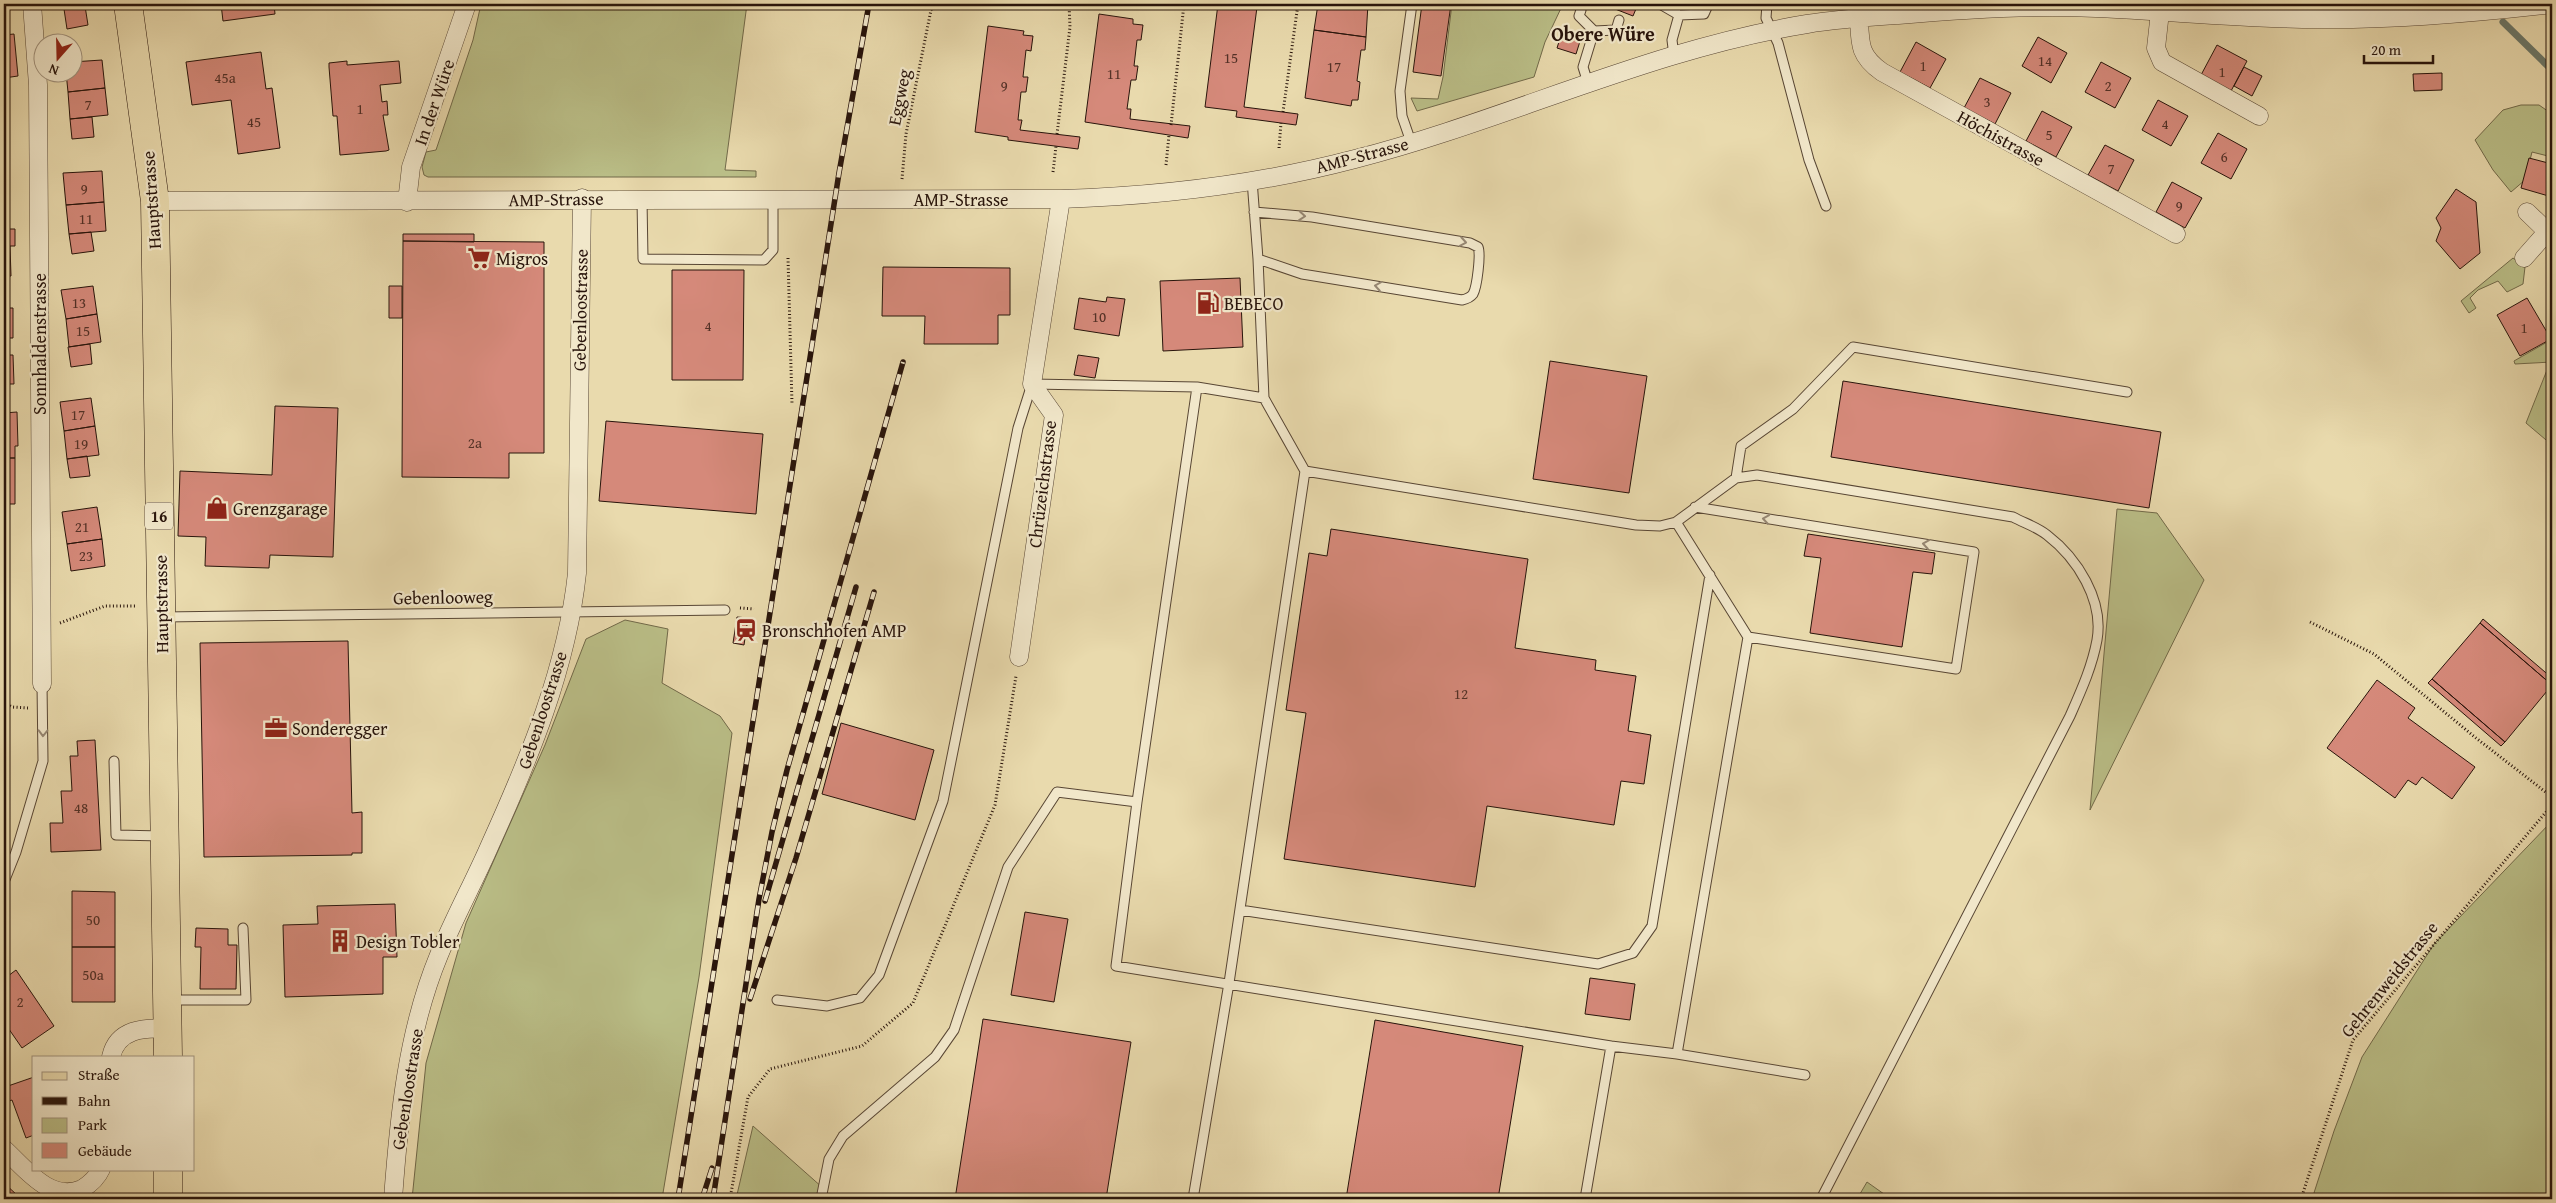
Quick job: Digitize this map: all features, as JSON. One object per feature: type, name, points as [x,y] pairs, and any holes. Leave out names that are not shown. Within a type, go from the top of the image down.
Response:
[{"type":"main road","name":"Hauptstrasse","points":[[128,4],[154,201],[168,1056]]},
{"type":"main road","points":[[168,1170],[168,1199]]},
{"type":"street","name":"Sonnhaldenstrasse","points":[[32,4],[38,84],[42,684]]},
{"type":"street","name":"In der Würe","points":[[406,202],[411,167],[467,4]]},
{"type":"street","name":"AMP-Strasse","points":[[154,201],[406,202],[582,198],[1061,199],[1167,193],[1252,180],[1357,159],[1519,108],[1588,83],[1674,56],[1772,30],[1857,11],[1958,6],[2035,6],[2160,12],[2212,10],[2316,19],[2410,18],[2498,7],[2552,4]]},
{"type":"street","name":"Höchistrasse","points":[[1857,11],[1860,45],[1864,56],[1870,64],[2176,234]]},
{"type":"street","points":[[2160,12],[2156,48],[2162,62],[2259,116]]},
{"type":"street","name":"Gebenloostrasse","points":[[393,1199],[398,1134],[413,1036],[438,956],[527,762],[552,688],[573,611],[577,573],[582,198]]},
{"type":"street","points":[[1032,384],[1061,199]]},
{"type":"street","points":[[2524,258],[2550,234],[2528,212]]},
{"type":"street","name":"Chrüzeichstrasse","points":[[1019,657],[1054,415],[1032,384]]},
{"type":"street","points":[[111,1056],[118,1041],[132,1031],[151,1028],[168,1029]]},
{"type":"street","points":[[4,1149],[39,1183],[58,1193],[72,1193],[82,1188],[93,1181],[100,1170]]},
{"type":"lane","points":[[1411,142],[1402,116],[1400,91],[1412,4]]},
{"type":"lane","points":[[1660,4],[1679,15],[1704,14],[1708,4]]},
{"type":"lane","points":[[1767,4],[1766,18],[1778,43],[1809,160],[1826,206]]},
{"type":"lane","points":[[1581,10],[1579,16],[1594,31],[1616,30],[1619,20]]},
{"type":"lane","points":[[1674,56],[1672,40],[1679,15]]},
{"type":"lane","points":[[1588,83],[1583,66],[1594,31]]},
{"type":"lane","points":[[1193,1199],[1229,983],[1305,470],[1264,398],[1258,259],[1252,180]]},
{"type":"lane","points":[[642,198],[643,258],[764,260],[772,250],[773,199]]},
{"type":"lane","points":[[1254,212],[1312,217],[1470,243],[1478,247],[1480,255],[1474,291],[1469,298],[1462,300],[1302,274],[1258,259]]},
{"type":"lane","points":[[1736,478],[1742,446],[1793,409],[1853,347],[2127,392]]},
{"type":"lane","points":[[777,1000],[827,1006],[860,998],[879,975],[943,800],[1018,428],[1032,384],[1197,387],[1264,398]]},
{"type":"lane","points":[[1197,387],[1137,802],[1116,966],[1611,1046],[1677,1054],[1805,1074]]},
{"type":"lane","points":[[1305,470],[1636,525],[1660,526],[1676,522],[1736,478],[1757,475],[2013,517],[2046,534],[2071,557],[2086,581],[2095,609],[2097,638],[2088,675],[2070,716],[1821,1199]]},
{"type":"lane","points":[[1695,507],[1974,552],[1956,669],[1748,637]]},
{"type":"lane","points":[[1676,522],[1748,637],[1677,1054]]},
{"type":"lane","points":[[1240,910],[1598,964],[1633,954],[1652,926],[1710,575]]},
{"type":"lane","name":"Gebenlooweg","points":[[161,618],[725,610]]},
{"type":"lane","points":[[4,882],[19,843],[43,761],[44,708],[42,684]]},
{"type":"lane","points":[[114,761],[116,835],[165,836]]},
{"type":"lane","points":[[821,1199],[829,1159],[843,1136],[935,1057],[954,1030],[1008,867],[1058,792],[1137,802]]},
{"type":"lane","points":[[167,1000],[246,1000],[243,928]]},
{"type":"lane","points":[[1585,1199],[1611,1046]]},
{"type":"path","name":"Eggweg","points":[[896,199],[904,171],[906,134],[931,10],[938,4]]},
{"type":"path","points":[[1057,134],[1070,27],[1069,4]]},
{"type":"path","points":[[1171,125],[1184,4]]},
{"type":"path","points":[[1283,112],[1298,4]]},
{"type":"path","points":[[1279,148],[1281,123]]},
{"type":"path","points":[[1166,165],[1169,135]]},
{"type":"path","points":[[1053,172],[1056,146]]},
{"type":"path","points":[[788,255],[792,404]]},
{"type":"path","points":[[41,631],[105,606],[142,606],[161,618]]},
{"type":"path","points":[[2310,622],[2374,654],[2476,738],[2552,797]]},
{"type":"path","points":[[4,702],[12,707],[44,708]]},
{"type":"path","name":"Gehrenweidstrasse","points":[[2301,1199],[2353,1040],[2552,804]]},
{"type":"green space","points":[[481,4],[747,4],[725,170],[756,171],[756,177],[428,177],[424,175],[422,167],[426,152],[436,150],[473,40]]},
{"type":"green space","points":[[1452,4],[1563,4],[1545,42],[1534,77],[1417,111],[1411,98],[1438,99],[1443,77]]},
{"type":"green space","points":[[2248,4],[2485,4],[2397,8]]},
{"type":"green space","points":[[2521,105],[2539,105],[2552,114],[2552,157],[2532,152],[2525,180],[2511,192],[2493,170],[2475,140],[2503,110]]},
{"type":"green space","points":[[2513,258],[2525,267],[2523,284],[2507,292],[2498,281],[2478,290],[2470,298],[2476,308],[2469,313],[2461,301]]},
{"type":"green space","points":[[2549,341],[2552,362],[2515,364],[2514,361]]},
{"type":"green space","points":[[2547,370],[2552,370],[2552,445],[2526,423]]},
{"type":"green space","points":[[2117,509],[2157,513],[2204,580],[2090,810]]},
{"type":"green space","points":[[625,620],[668,629],[662,683],[720,716],[732,733],[699,977],[662,1199],[412,1199],[426,1063],[466,923],[545,745],[586,639]]},
{"type":"green space","points":[[2552,821],[2552,1199],[2312,1199],[2334,1131],[2362,1057],[2434,944]]},
{"type":"green space","points":[[753,1126],[823,1188],[820,1199],[736,1199]]},
{"type":"green space","points":[[1867,1182],[1891,1199],[1857,1199]]},
{"type":"building","points":[[67,4],[94,4],[68,9]]},
{"type":"building","points":[[221,4],[274,4],[275,14],[223,21]]},
{"type":"building","points":[[1218,4],[1257,7],[1244,107],[1298,114],[1296,125],[1236,117],[1237,111],[1205,107]]},
{"type":"building","points":[[1318,4],[1368,4],[1366,37],[1314,30]]},
{"type":"building","points":[[1422,4],[1451,4],[1441,76],[1413,72]]},
{"type":"building","points":[[1612,4],[1638,4],[1633,16],[1610,7]]},
{"type":"building","points":[[85,6],[88,25],[67,29],[64,9]]},
{"type":"building","points":[[1099,14],[1133,19],[1133,24],[1143,25],[1141,40],[1137,40],[1134,66],[1138,66],[1136,80],[1131,80],[1127,109],[1131,109],[1130,119],[1190,126],[1188,138],[1085,122]]},
{"type":"building","points":[[988,26],[1024,31],[1023,35],[1033,36],[1031,51],[1026,50],[1023,77],[1028,77],[1026,92],[1021,92],[1018,120],[1022,120],[1020,130],[1080,137],[1078,149],[1008,140],[1008,137],[975,132]]},
{"type":"building","points":[[1563,29],[1582,35],[1576,54],[1557,48]]},
{"type":"building","points":[[1314,30],[1366,37],[1365,50],[1361,50],[1357,81],[1360,82],[1358,100],[1352,100],[1351,106],[1305,98]]},
{"type":"building","points":[[14,34],[18,76],[4,78],[4,35]]},
{"type":"building","points":[[2038,37],[2067,53],[2051,83],[2022,66]]},
{"type":"building","points":[[1916,42],[1946,59],[1930,88],[1900,72]]},
{"type":"building","points":[[2217,45],[2247,61],[2231,91],[2201,75]]},
{"type":"building","points":[[261,52],[266,89],[272,88],[280,148],[238,154],[231,100],[192,105],[186,62]]},
{"type":"building","points":[[102,60],[105,88],[68,92],[67,82],[82,82],[82,61]]},
{"type":"building","points":[[347,61],[347,65],[399,61],[401,83],[380,85],[382,102],[387,101],[388,115],[383,115],[389,150],[340,155],[337,116],[333,116],[329,63]]},
{"type":"building","points":[[2101,62],[2131,78],[2115,108],[2085,92]]},
{"type":"building","points":[[2244,67],[2262,76],[2252,96],[2234,86]]},
{"type":"building","points":[[2442,73],[2442,90],[2414,91],[2413,74]]},
{"type":"building","points":[[1980,78],[2011,93],[1995,124],[1964,108]]},
{"type":"building","points":[[105,88],[108,115],[70,119],[68,92]]},
{"type":"building","points":[[2158,100],[2188,116],[2171,146],[2142,130]]},
{"type":"building","points":[[2042,111],[2072,127],[2056,157],[2026,141]]},
{"type":"building","points":[[92,117],[94,137],[72,139],[70,119]]},
{"type":"building","points":[[2218,133],[2247,149],[2231,179],[2201,163]]},
{"type":"building","points":[[2105,145],[2134,160],[2118,191],[2088,175]]},
{"type":"building","points":[[2529,158],[2552,164],[2552,197],[2521,188]]},
{"type":"building","points":[[102,171],[104,202],[66,205],[63,173]]},
{"type":"building","points":[[2172,182],[2202,198],[2185,228],[2156,212]]},
{"type":"building","points":[[2456,189],[2476,202],[2480,253],[2460,269],[2436,241],[2441,228],[2436,218]]},
{"type":"building","points":[[104,202],[106,231],[69,234],[66,205]]},
{"type":"building","points":[[4,229],[15,229],[15,246],[10,246],[11,276],[4,276]]},
{"type":"building","points":[[91,232],[94,251],[72,254],[69,234]]},
{"type":"building","points":[[403,234],[474,234],[474,242],[403,241]]},
{"type":"building","points":[[403,241],[544,242],[544,453],[509,453],[509,478],[402,477]]},
{"type":"building","points":[[883,267],[1010,268],[1010,315],[998,315],[998,344],[924,344],[925,316],[882,316]]},
{"type":"building","points":[[672,270],[744,270],[743,380],[672,380]]},
{"type":"building","points":[[1240,278],[1243,347],[1163,351],[1160,281]]},
{"type":"building","points":[[93,286],[97,314],[66,319],[61,290]]},
{"type":"building","points":[[389,286],[402,286],[402,318],[389,318]]},
{"type":"building","points":[[1107,297],[1125,299],[1119,336],[1074,329],[1079,298],[1106,302]]},
{"type":"building","points":[[2527,298],[2551,339],[2520,356],[2497,315]]},
{"type":"building","points":[[4,308],[13,308],[13,338],[4,338]]},
{"type":"building","points":[[97,314],[101,342],[69,347],[66,319]]},
{"type":"building","points":[[90,344],[92,364],[71,367],[68,347]]},
{"type":"building","points":[[4,355],[13,355],[14,384],[4,384]]},
{"type":"building","points":[[1078,355],[1099,358],[1095,378],[1074,375]]},
{"type":"building","points":[[1550,361],[1647,376],[1629,493],[1533,479]]},
{"type":"building","points":[[1843,381],[2161,432],[2149,508],[1831,457]]},
{"type":"building","points":[[91,398],[95,426],[64,431],[60,402]]},
{"type":"building","points":[[275,406],[338,408],[333,557],[270,555],[269,568],[205,566],[206,537],[178,536],[180,471],[272,475]]},
{"type":"building","points":[[17,412],[18,446],[15,446],[15,458],[4,458],[4,413]]},
{"type":"building","points":[[606,421],[763,434],[756,514],[599,501]]},
{"type":"building","points":[[95,426],[99,455],[67,459],[64,431]]},
{"type":"building","points":[[87,456],[90,476],[70,478],[67,459]]},
{"type":"building","points":[[4,458],[15,458],[15,504],[4,504]]},
{"type":"building","points":[[97,507],[102,539],[67,544],[62,512]]},
{"type":"building","points":[[1331,529],[1528,559],[1515,648],[1596,660],[1595,670],[1636,676],[1628,731],[1651,735],[1644,784],[1621,781],[1614,825],[1487,806],[1475,887],[1284,859],[1306,713],[1286,710],[1309,553],[1327,556]]},
{"type":"building","points":[[1808,534],[1935,553],[1932,574],[1913,572],[1902,647],[1810,633],[1821,558],[1804,556]]},
{"type":"building","points":[[102,539],[105,566],[71,571],[67,544]]},
{"type":"building","points":[[4,556],[9,556],[8,658],[4,658]]},
{"type":"building","points":[[737,617],[748,618],[744,645],[733,643]]},
{"type":"building","points":[[2483,619],[2552,678],[2552,685],[2480,623]]},
{"type":"building","points":[[2480,623],[2552,685],[2505,742],[2432,679]]},
{"type":"building","name":"Sonderegger","points":[[348,641],[352,813],[362,812],[362,853],[352,853],[352,855],[204,857],[200,643]]},
{"type":"building","points":[[2432,679],[2505,742],[2501,746],[2428,683]]},
{"type":"building","points":[[2377,680],[2415,708],[2408,718],[2475,767],[2452,799],[2422,777],[2416,785],[2408,780],[2395,798],[2327,748]]},
{"type":"building","points":[[841,723],[934,750],[915,820],[822,794]]},
{"type":"building","points":[[95,740],[101,850],[51,852],[50,823],[63,823],[61,791],[72,791],[70,756],[78,756],[77,741]]},
{"type":"building","points":[[72,891],[115,892],[115,947],[72,947]]},
{"type":"building","name":"Design Tobler","points":[[395,904],[397,957],[383,957],[383,994],[285,997],[283,925],[318,924],[317,906]]},
{"type":"building","points":[[1025,912],[1068,919],[1054,1002],[1011,995]]},
{"type":"building","points":[[196,928],[228,929],[228,945],[237,945],[236,989],[200,989],[201,947],[195,947]]},
{"type":"building","points":[[72,947],[115,947],[115,1002],[72,1002]]},
{"type":"building","points":[[16,970],[54,1026],[22,1048],[4,1022],[4,979]]},
{"type":"building","points":[[1590,978],[1635,984],[1630,1020],[1585,1014]]},
{"type":"building","points":[[983,1019],[1131,1042],[1106,1199],[955,1199]]},
{"type":"building","points":[[1375,1020],[1523,1046],[1498,1199],[1346,1199]]},
{"type":"building","points":[[32,1078],[32,1136],[26,1138],[12,1100],[4,1103],[4,1090],[8,1086]]},
{"type":"building","points":[[4,1183],[17,1195],[17,1199],[4,1199]]},
{"type":"waterway","points":[[2503,22],[2552,70]]},
{"type":"railway","points":[[678,1199],[839,173],[869,4]]},
{"type":"railway","points":[[713,1199],[759,899],[772,832],[787,770],[903,362]]},
{"type":"railway","points":[[765,901],[856,587]]},
{"type":"railway","points":[[750,999],[796,858],[874,592]]},
{"type":"railway","points":[[702,1199],[712,1168]]},
{"type":"place","name":"Migros","points":[[479,258]]},
{"type":"place","name":"BEBECO","points":[[1208,303]]},
{"type":"place","name":"Grenzgarage","points":[[217,508]]},
{"type":"place","name":"Bronschhofen AMP","points":[[746,630]]},
{"type":"place","name":"Sonderegger","points":[[276,728]]},
{"type":"place","name":"Design Tobler","points":[[340,941]]},
{"type":"district","name":"Obere Würe","points":[[1603,33]]}]
